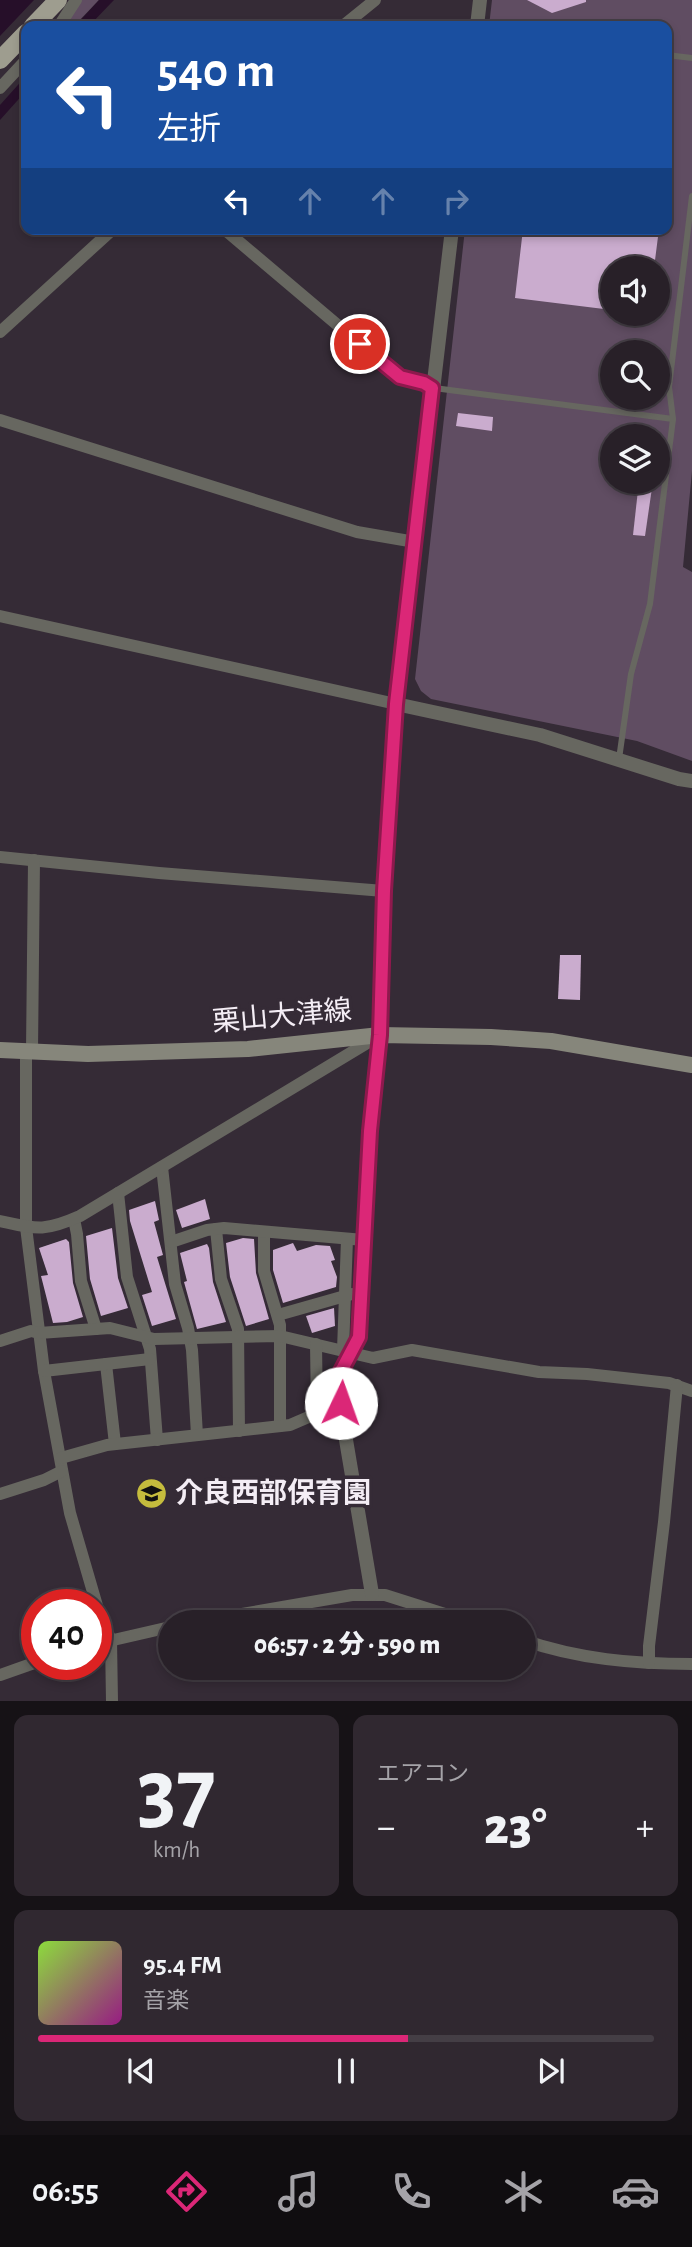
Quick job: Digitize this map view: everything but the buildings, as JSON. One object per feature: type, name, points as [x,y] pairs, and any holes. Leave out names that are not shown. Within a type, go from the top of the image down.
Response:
[{"type":"main road","points":[[38,21],[58,0]]},
{"type":"main road","points":[[0,60],[21,38]]},
{"type":"main road","name":"栗山大津線","points":[[0,1050],[88,1054],[248,1049],[380,1035],[491,1037],[551,1041],[692,1065]]},
{"type":"street","points":[[62,21],[76,0]]},
{"type":"street","points":[[349,21],[375,0]]},
{"type":"street","points":[[478,21],[480,0]]},
{"type":"street","points":[[0,88],[21,65]]},
{"type":"street","points":[[0,332],[106,235]]},
{"type":"street","points":[[231,235],[400,377],[425,384]]},
{"type":"street","points":[[372,1594],[341,1403],[339,1375],[348,1351],[359,1337],[370,1131],[380,1035],[384,891],[396,704],[415,542],[425,384],[451,235]]},
{"type":"street","points":[[0,420],[357,532],[415,542]]},
{"type":"street","points":[[0,615],[540,735],[692,781]]},
{"type":"street","points":[[0,857],[384,891]]},
{"type":"street","points":[[34,860],[26,1227],[44,1371],[71,1513],[92,1589]]},
{"type":"street","points":[[0,1221],[40,1229],[74,1219],[380,1035]]},
{"type":"street","points":[[162,1167],[175,1284],[191,1340],[197,1435]]},
{"type":"street","points":[[118,1193],[127,1278],[146,1336],[150,1359],[157,1440]]},
{"type":"street","points":[[74,1219],[81,1281],[96,1329]]},
{"type":"street","points":[[171,1242],[216,1229],[364,1240]]},
{"type":"street","points":[[216,1229],[221,1279],[238,1329],[239,1431]]},
{"type":"street","points":[[264,1232],[264,1271],[278,1315],[280,1336],[280,1426]]},
{"type":"street","points":[[346,1239],[348,1351]]},
{"type":"street","points":[[278,1315],[345,1294],[362,1294]]},
{"type":"street","points":[[0,1341],[31,1331],[39,1333],[110,1328],[154,1339],[280,1336],[373,1358],[412,1350],[539,1372],[587,1374],[677,1385],[692,1391]]},
{"type":"street","points":[[316,1344],[317,1411]]},
{"type":"street","points":[[44,1371],[150,1359]]},
{"type":"street","points":[[106,1364],[115,1444]]},
{"type":"street","points":[[649,1663],[677,1385]]},
{"type":"street","points":[[0,1494],[44,1480],[62,1464],[115,1444],[290,1425],[317,1411],[341,1403]]},
{"type":"street","points":[[265,1610],[372,1594],[386,1595],[433,1610]]},
{"type":"street","points":[[112,1640],[158,1630]]},
{"type":"street","points":[[536,1643],[588,1657],[692,1664]]},
{"type":"street","points":[[0,1675],[21,1668]]},
{"type":"street","points":[[112,1680],[112,1701]]},
{"type":"lane","points":[[672,56],[692,58]]},
{"type":"lane","points":[[619,759],[631,674],[650,604],[673,419],[669,387],[692,196]]},
{"type":"lane","points":[[425,384],[673,419]]},
{"type":"shaded area","points":[[0,0],[34,0],[0,36]]},
{"type":"shaded area","points":[[79,0],[99,0],[79,21],[65,21]]},
{"type":"shaded area","points":[[99,0],[114,0],[94,21],[80,21]]},
{"type":"shaded area","points":[[492,0],[692,0],[692,471],[683,567],[692,572],[692,761],[637,741],[431,699],[421,691],[415,679],[464,235],[672,235],[672,21],[490,21]]},
{"type":"shaded area","points":[[21,82],[21,97],[0,120],[0,105]]},
{"type":"place","name":"介良西部保育園","points":[[152,1494]]},
{"type":"route","points":[[341,1403],[339,1375],[359,1337],[370,1131],[380,1035],[384,891],[396,704],[432,388],[424,383],[400,377],[360,344]]}]
